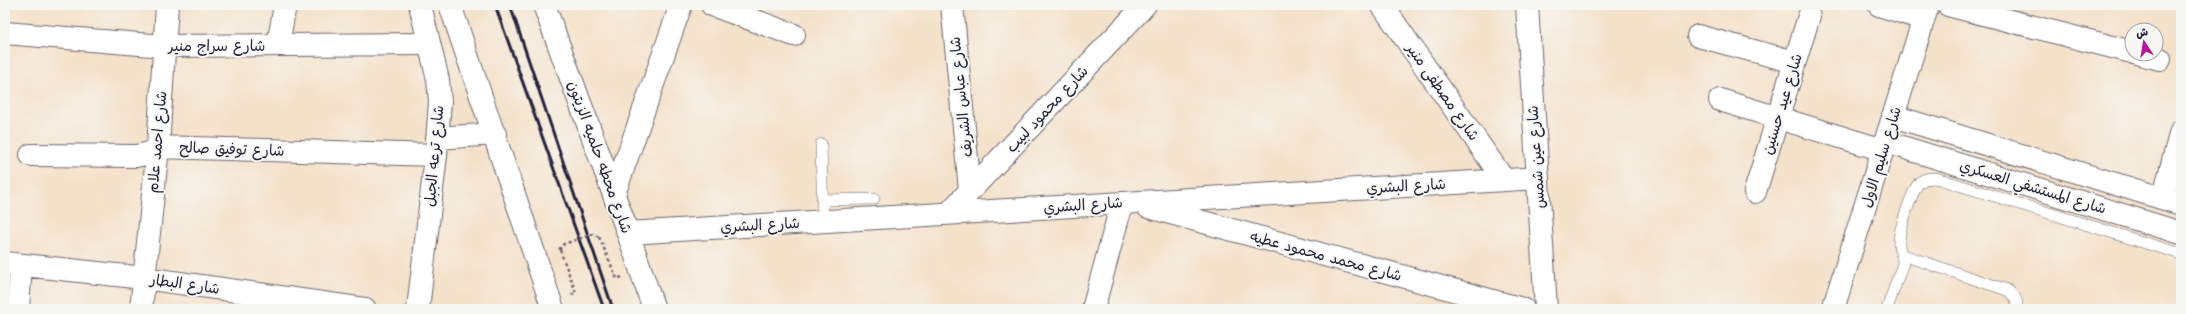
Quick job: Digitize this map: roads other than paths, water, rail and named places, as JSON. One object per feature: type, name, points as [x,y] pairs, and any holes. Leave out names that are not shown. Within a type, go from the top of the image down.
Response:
[{"type":"street","name":"شارع احمد علام","points":[[141,309],[158,147],[167,5]]},
{"type":"street","points":[[278,45],[285,5]]},
{"type":"street","name":"شارع ترعه الجبل","points":[[418,309],[440,101],[438,80],[420,5]]},
{"type":"street","points":[[450,5],[484,109],[495,134],[554,309]]},
{"type":"street","name":"شارع محطه حلميه الزيتون","points":[[544,5],[614,194],[654,309]]},
{"type":"street","points":[[614,194],[681,5]]},
{"type":"street","points":[[712,5],[794,35]]},
{"type":"street","name":"شارع عباس الشريف","points":[[952,5],[970,190]]},
{"type":"street","name":"شارع محمود لبيب","points":[[949,213],[1145,5]]},
{"type":"street","name":"شارع مصطفى منير","points":[[1382,5],[1504,180]]},
{"type":"street","name":"شارع عين شمس","points":[[1527,5],[1546,309]]},
{"type":"street","points":[[1879,5],[1925,12]]},
{"type":"street","points":[[1948,5],[2124,50]]},
{"type":"street","name":"شارع سليم الاول","points":[[1837,308],[1925,12]]},
{"type":"street","name":"شارع عيد حسنين","points":[[1755,192],[1810,16]]},
{"type":"street","name":"شارع سراج منير","points":[[5,33],[164,46],[429,44]]},
{"type":"street","points":[[1698,36],[1795,62]]},
{"type":"street","name":"شارع المستشفي العسكري","points":[[1720,100],[1778,118],[1885,146],[2181,232]]},
{"type":"street","name":"شارع المستشفي العسكري","points":[[1893,116],[2172,201]]},
{"type":"street","points":[[2172,201],[2181,132]]},
{"type":"street","name":"شارع توفيق صالح","points":[[31,155],[136,156],[150,153],[158,147],[436,146],[495,134]]},
{"type":"street","name":"شارع البشري","points":[[628,233],[822,211],[949,213],[1538,178]]},
{"type":"street","points":[[1092,309],[1126,203]]},
{"type":"street","name":"شارع محمد محمود عطيه","points":[[1126,203],[1523,309]]},
{"type":"street","points":[[13,264],[18,309]]},
{"type":"street","name":"شارع البطار","points":[[13,264],[144,278],[365,309]]},
{"type":"lane","points":[[821,144],[822,211],[874,198]]},
{"type":"lane","points":[[1887,309],[1903,263],[1899,240],[1915,189],[1920,182],[1928,178],[1936,178],[2181,254]]},
{"type":"lane","points":[[1903,256],[2007,290],[2015,296],[2018,304],[2016,309]]},
{"type":"railway","points":[[495,5],[604,309]]},
{"type":"railway","points":[[510,5],[613,309]]}]
